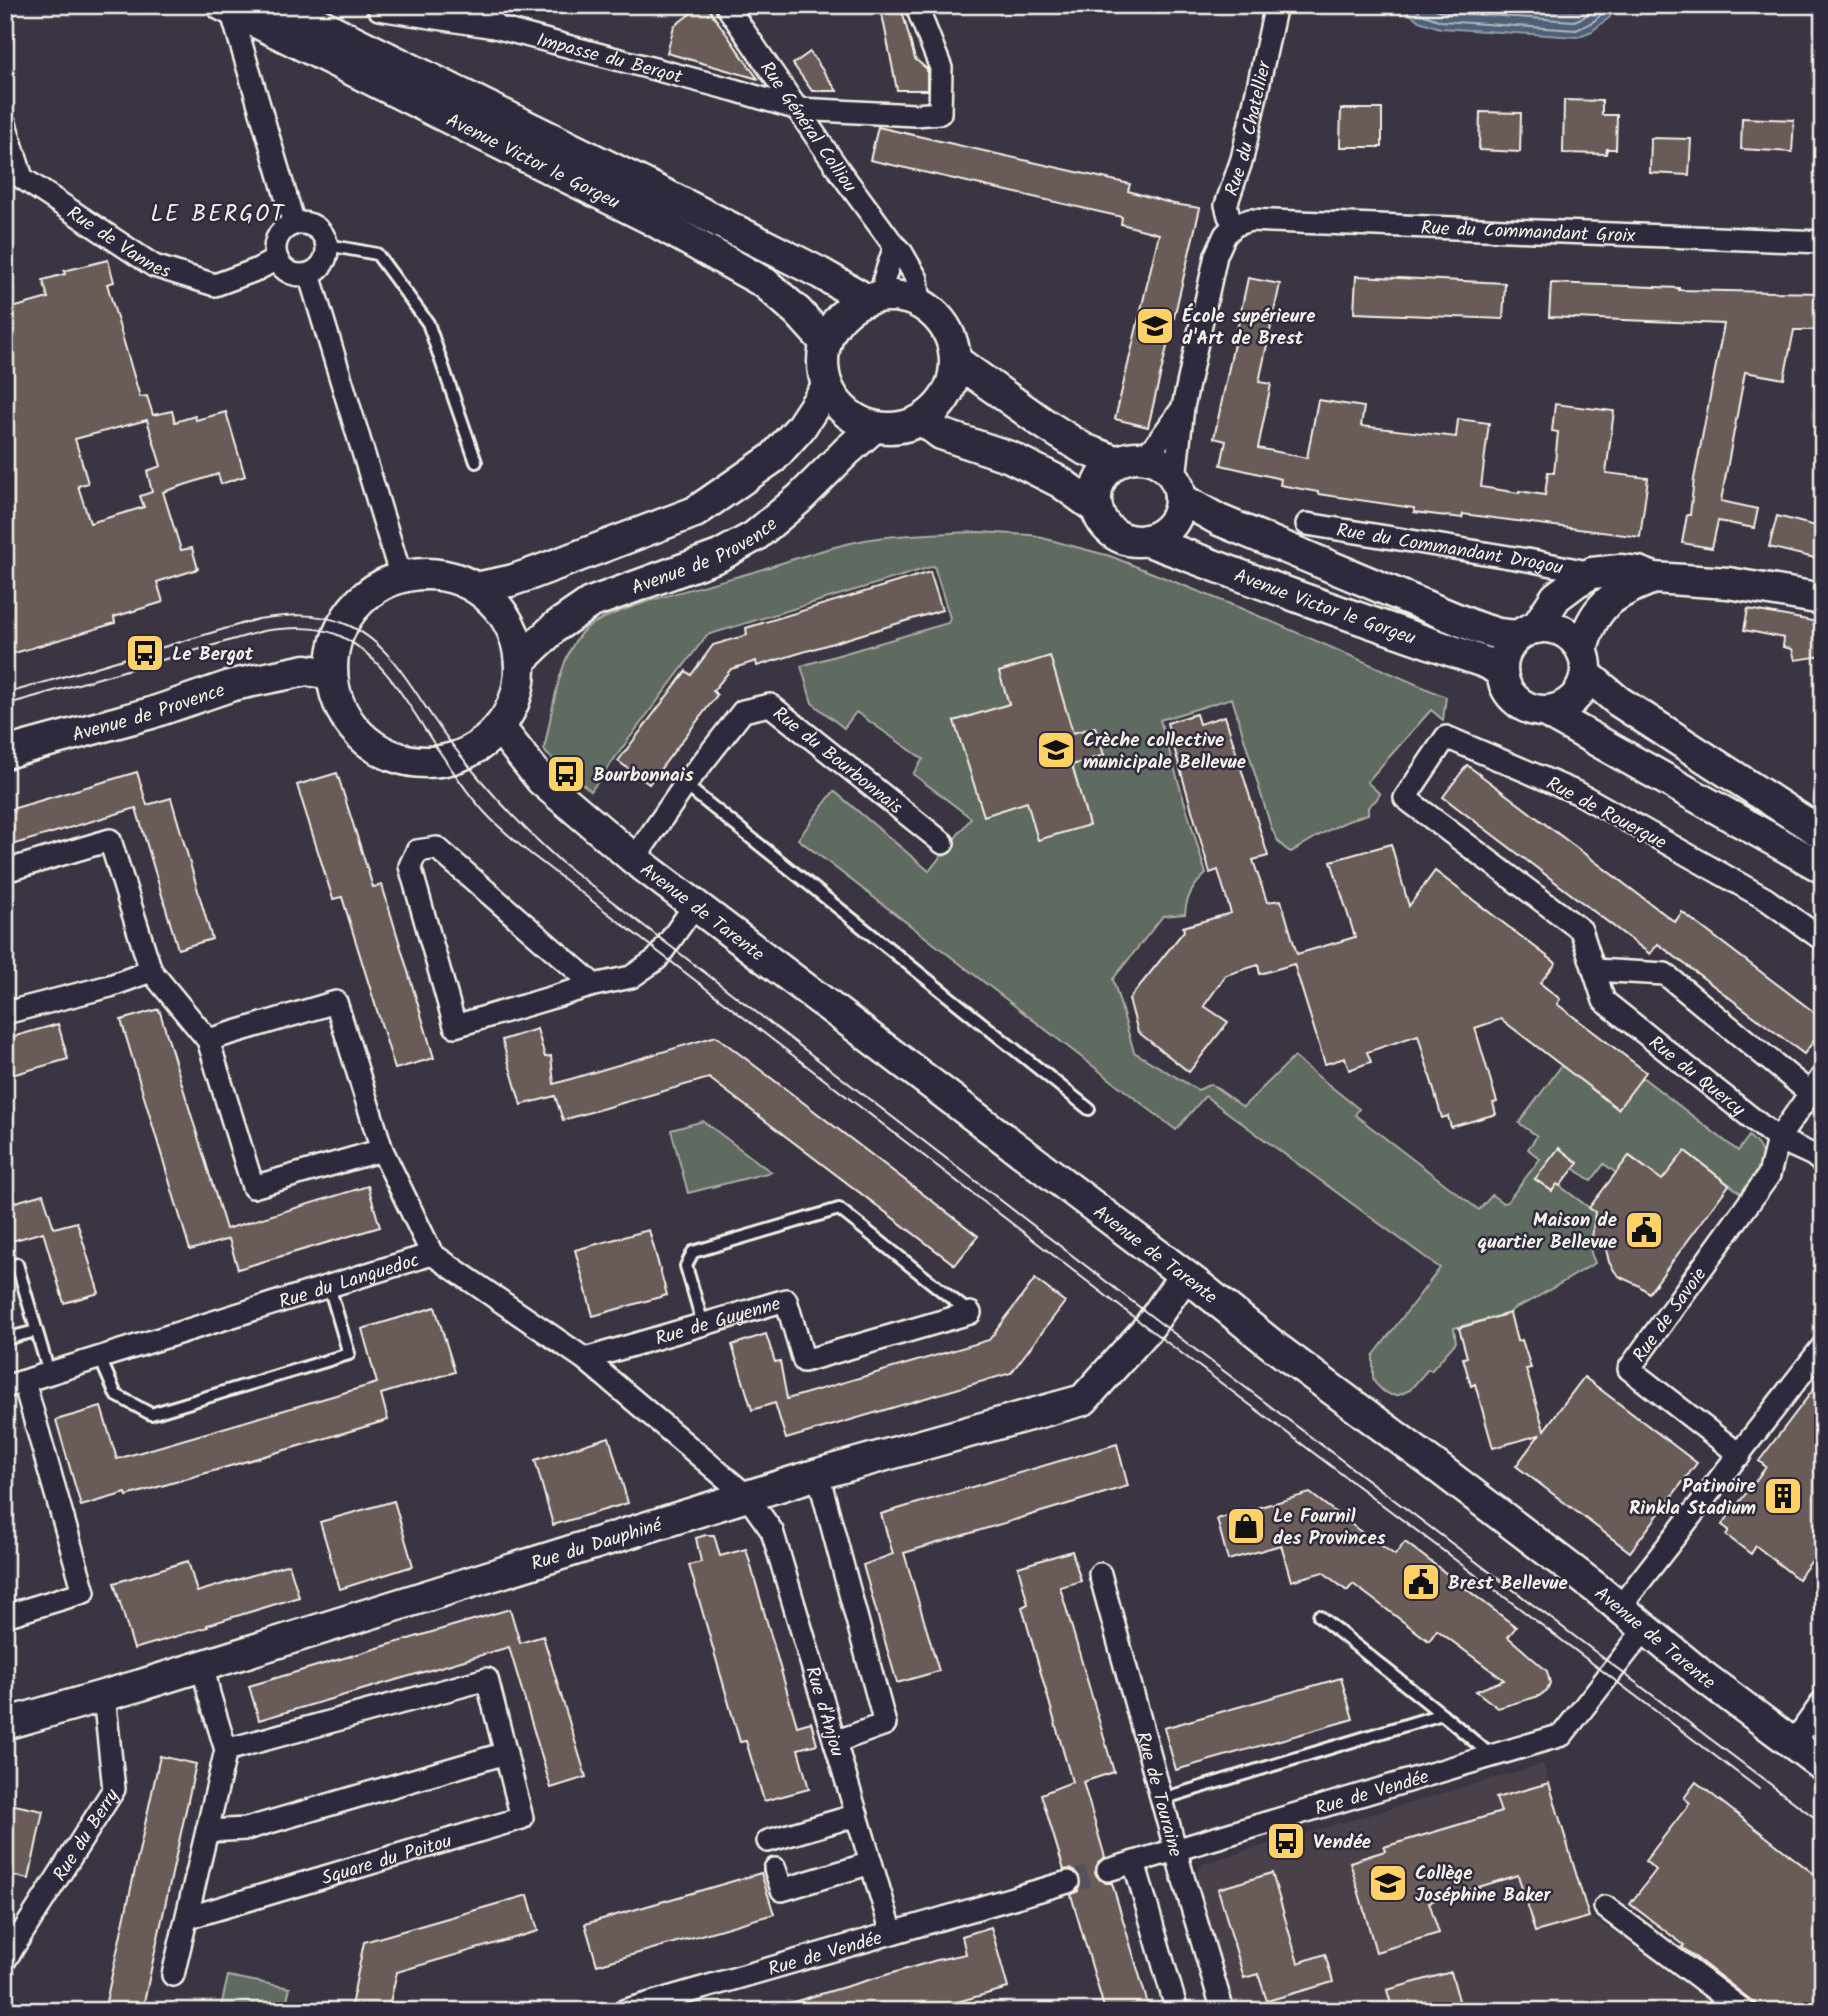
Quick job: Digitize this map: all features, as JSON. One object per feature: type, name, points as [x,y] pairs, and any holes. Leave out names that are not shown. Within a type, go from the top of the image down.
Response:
[{"type":"street","name":"Avenue Victor le Gorgeu","points":[[281,5],[820,274],[876,298],[903,297],[920,303]]},
{"type":"street","points":[[486,5],[495,27]]},
{"type":"street","name":"Rue Général Colliou","points":[[726,5],[841,173],[902,253],[917,279],[920,303]]},
{"type":"street","name":"Impasse du Bergot","points":[[379,9],[495,27],[798,109],[915,115],[940,113],[940,68],[916,5]]},
{"type":"street","name":"Rue du Chatellier","points":[[1178,488],[1183,407],[1216,255],[1225,235],[1235,225],[1226,205],[1242,159],[1276,5]]},
{"type":"street","name":"Avenue Victor le Gorgeu","points":[[227,7],[647,217],[765,283],[798,312],[825,343]]},
{"type":"street","points":[[227,7],[294,224]]},
{"type":"street","name":"Rue de Vannes","points":[[5,124],[22,178],[154,267],[215,285],[277,259]]},
{"type":"street","name":"Rue du Commandant Groix","points":[[1235,225],[1250,220],[1823,242]]},
{"type":"street","points":[[309,224],[321,232],[327,245],[327,253],[321,266],[309,274],[301,275],[286,271],[277,259],[275,244],[287,227],[309,224]]},
{"type":"street","points":[[895,246],[876,298],[853,307],[841,316],[825,343],[823,372],[827,387],[846,413],[859,421],[890,429],[906,426],[922,420],[936,409],[947,395],[954,379],[956,361],[953,344],[946,327],[934,313],[920,303]]},
{"type":"street","points":[[309,274],[401,577]]},
{"type":"street","points":[[956,361],[1084,449],[1130,459],[1152,459],[1163,466],[1178,488],[1180,508],[1167,530],[1146,540],[1126,539],[1112,531],[1103,522],[1097,509],[1098,487],[1105,472],[1130,459]]},
{"type":"street","name":"Avenue de Provence","points":[[476,588],[531,574],[695,512],[773,458],[800,428],[827,387]]},
{"type":"street","name":"Rue du Chatellier","points":[[1130,459],[1154,447],[1183,407]]},
{"type":"street","points":[[922,420],[941,434],[1010,457],[1060,482],[1097,509]]},
{"type":"street","name":"Avenue de Provence","points":[[520,661],[555,627],[590,603],[719,556],[755,536],[799,499],[874,427]]},
{"type":"street","name":"Avenue Victor le Gorgeu","points":[[1178,488],[1219,520],[1476,627],[1499,634],[1527,632]]},
{"type":"street","name":"Rue du Commandant Drogou","points":[[1307,524],[1592,573]]},
{"type":"street","name":"Avenue Victor le Gorgeu","points":[[1146,540],[1489,664],[1502,673]]},
{"type":"street","points":[[1823,599],[1728,583],[1654,578],[1638,572],[1620,570],[1592,573],[1556,597],[1527,632],[1505,653],[1502,673],[1505,686],[1521,705],[1546,712],[1823,868]]},
{"type":"street","points":[[476,748],[499,727],[512,707],[519,684],[520,661],[516,639],[507,619],[494,601],[476,588],[453,577],[426,573],[401,577],[383,584],[354,608],[338,635],[333,654],[332,674],[339,702],[354,728],[376,747],[403,759],[432,761],[490,746],[519,754]]},
{"type":"street","points":[[1546,712],[1573,700],[1582,689],[1586,633],[1595,615],[1609,599],[1654,578]]},
{"type":"street","points":[[1527,632],[1550,628],[1563,631],[1574,639],[1584,663],[1618,701],[1823,834]]},
{"type":"street","name":"Avenue de Provence","points":[[5,753],[151,713],[233,685],[306,670],[332,674]]},
{"type":"street","name":"Rue du Bourbonnais","points":[[634,859],[685,785],[743,710],[770,705],[943,843]]},
{"type":"street","name":"Avenue de Tarente","points":[[499,727],[541,780],[634,859],[1620,1607],[1704,1677],[1823,1766]]},
{"type":"street","name":"Rue de Rouergue","points":[[1405,798],[1446,737],[1580,794],[1766,899],[1823,940]]},
{"type":"street","name":"Rue du Quercy","points":[[1405,798],[1581,930],[1604,1001],[1778,1139],[1813,1155],[1823,1163]]},
{"type":"street","points":[[5,871],[110,840],[151,971],[208,1040],[253,1187],[382,1150]]},
{"type":"street","points":[[594,985],[437,848],[417,851],[410,866],[455,1026],[594,985],[631,977],[657,960],[695,905]]},
{"type":"street","points":[[1594,970],[1665,974],[1810,1093]]},
{"type":"street","points":[[5,1013],[110,986],[151,971]]},
{"type":"street","points":[[208,1040],[336,1002],[382,1150],[432,1254]]},
{"type":"street","points":[[1778,1139],[1823,1075]]},
{"type":"street","name":"Rue de Savoie","points":[[1740,1455],[1629,1369],[1769,1175],[1778,1139]]},
{"type":"street","name":"Rue du Languedoc","points":[[15,1384],[432,1254],[585,1359],[747,1496]]},
{"type":"street","name":"Rue du Dauphiné","points":[[5,1724],[203,1666],[818,1474],[1083,1400],[1156,1319],[1184,1276]]},
{"type":"street","name":"Rue de Guyenne","points":[[585,1359],[786,1300],[804,1361],[970,1313]]},
{"type":"street","points":[[1620,1607],[1823,1346]]},
{"type":"street","points":[[5,1616],[84,1592],[15,1384]]},
{"type":"street","points":[[818,1474],[885,1724],[835,1742]]},
{"type":"street","name":"Rue d'Anjou","points":[[747,1496],[772,1531],[892,1933]]},
{"type":"street","name":"Rue de Touraine","points":[[1100,1574],[1223,2011]]},
{"type":"street","name":"Rue de Vendée","points":[[1108,1870],[1562,1735],[1646,1629]]},
{"type":"street","points":[[173,1975],[226,1750],[203,1666]]},
{"type":"street","name":"Square du Poitou","points":[[187,1918],[522,1818],[486,1678],[226,1750]]},
{"type":"street","name":"Rue du Berry","points":[[5,1960],[114,1789],[104,1696]]},
{"type":"street","points":[[1793,1743],[1823,1702]]},
{"type":"street","points":[[207,1831],[246,1829],[506,1753]]},
{"type":"street","points":[[768,1841],[857,1815]]},
{"type":"street","points":[[1134,1862],[1177,2011]]},
{"type":"street","points":[[775,1868],[782,1890],[871,1863]]},
{"type":"street","name":"Rue de Vendée","points":[[623,2011],[1068,1882]]},
{"type":"street","points":[[1605,1907],[1744,2011]]},
{"type":"lane","points":[[327,245],[377,254],[428,323],[476,462]]},
{"type":"lane","points":[[685,785],[1089,1109]]},
{"type":"lane","points":[[703,1324],[686,1266],[693,1252],[839,1209],[970,1313]]},
{"type":"lane","points":[[17,1264],[49,1373]]},
{"type":"lane","points":[[100,1358],[116,1395],[151,1414],[349,1354],[329,1286]]},
{"type":"lane","points":[[5,1339],[36,1331]]},
{"type":"lane","points":[[1319,1616],[1493,1756]]},
{"type":"lane","points":[[1162,1799],[1442,1714]]},
{"type":"shaded area","name":"Collège Joséphine Baker","points":[[1543,1764],[1589,1917],[1650,1952],[1727,2011],[1235,2011],[1197,1877],[1198,1868],[1204,1863]]},
{"type":"green space","points":[[979,532],[1031,535],[1110,556],[1240,608],[1446,697],[1443,720],[1431,710],[1367,782],[1380,794],[1368,807],[1368,814],[1319,835],[1291,852],[1278,841],[1270,824],[1232,698],[1160,720],[1206,874],[1191,892],[1185,914],[1163,916],[1113,979],[1134,1052],[1198,1090],[1211,1084],[1243,1107],[1294,1057],[1359,1109],[1355,1115],[1479,1210],[1492,1195],[1503,1203],[1507,1202],[1540,1159],[1528,1149],[1537,1136],[1519,1123],[1562,1065],[1642,1077],[1738,1151],[1749,1136],[1757,1144],[1762,1161],[1754,1179],[1742,1194],[1685,1151],[1672,1168],[1675,1190],[1630,1156],[1616,1173],[1604,1164],[1591,1181],[1571,1166],[1535,1179],[1552,1191],[1557,1184],[1595,1212],[1591,1253],[1595,1263],[1510,1313],[1454,1328],[1456,1342],[1431,1371],[1428,1369],[1410,1390],[1391,1395],[1375,1383],[1373,1356],[1440,1268],[1205,1096],[1176,1130],[798,839],[834,791],[929,871],[971,818],[913,774],[923,759],[856,712],[844,728],[812,703],[801,666],[948,623],[950,618],[934,566],[707,635],[591,791],[546,753],[544,749],[561,673],[573,644],[581,633],[593,624],[634,606],[846,544],[891,537]]},
{"type":"green space","points":[[703,1121],[771,1172],[688,1193],[671,1130]]},
{"type":"green space","points":[[228,1976],[290,1988],[284,2011],[220,2011]]},
{"type":"water","points":[[1399,5],[1614,5],[1610,17],[1592,31],[1577,37],[1440,28],[1419,21]]},
{"type":"building","points":[[702,5],[706,5],[758,79],[667,53],[674,26]]},
{"type":"building","points":[[902,10],[915,59],[927,69],[927,90],[897,90],[882,14]]},
{"type":"building","points":[[810,52],[837,91],[812,91],[793,64]]},
{"type":"building","points":[[1564,100],[1602,101],[1602,115],[1617,115],[1616,149],[1607,149],[1606,154],[1563,153]]},
{"type":"building","points":[[1341,109],[1382,109],[1382,147],[1340,147]]},
{"type":"building","points":[[1480,112],[1521,113],[1520,152],[1479,150]]},
{"type":"building","points":[[1742,118],[1794,120],[1792,152],[1741,149]]},
{"type":"building","name":"École supérieure d'Art de Brest","points":[[878,127],[1130,184],[1128,191],[1200,208],[1148,427],[1115,419],[1159,234],[1121,224],[1122,217],[870,160]]},
{"type":"building","points":[[1651,138],[1691,139],[1689,175],[1650,173]]},
{"type":"building","points":[[108,260],[114,282],[107,284],[140,397],[147,396],[153,415],[172,411],[175,422],[226,412],[245,476],[221,484],[218,474],[163,492],[181,550],[192,548],[198,569],[157,582],[163,602],[114,617],[115,623],[5,656],[5,310],[48,298],[43,280],[65,274],[64,271]],"holes":[[[147,420],[161,466],[147,471],[152,492],[140,496],[144,507],[90,523],[78,486],[88,483],[75,439]]]},
{"type":"building","points":[[1356,276],[1505,283],[1503,319],[1354,313]]},
{"type":"building","points":[[1248,278],[1280,284],[1259,382],[1271,384],[1258,448],[1307,458],[1318,400],[1364,407],[1361,426],[1456,437],[1458,419],[1489,423],[1481,487],[1545,495],[1548,472],[1554,473],[1558,432],[1552,431],[1555,404],[1614,411],[1606,473],[1648,478],[1640,537],[1463,514],[1462,518],[1414,512],[1414,508],[1318,494],[1280,485],[1281,479],[1221,465],[1226,441],[1214,438]]},
{"type":"building","points":[[1551,283],[1679,290],[1823,293],[1823,330],[1794,330],[1784,379],[1745,372],[1721,501],[1758,509],[1754,528],[1718,521],[1712,548],[1682,543],[1687,515],[1690,515],[1694,479],[1724,324],[1549,317]]},
{"type":"building","points":[[1777,516],[1823,528],[1823,560],[1769,547]]},
{"type":"building","points":[[930,572],[942,610],[757,666],[756,661],[731,669],[713,691],[717,695],[649,784],[618,761],[686,671],[691,675],[713,645],[747,635],[746,628]]},
{"type":"building","points":[[1748,609],[1823,623],[1823,656],[1795,660],[1792,649],[1783,647],[1784,638],[1744,630]]},
{"type":"building","name":"Crèche collective municipale Bellevue","points":[[1050,656],[1073,733],[1095,727],[1104,755],[1072,765],[1089,825],[1038,840],[1027,802],[984,816],[954,721],[1009,704],[999,672]]},
{"type":"building","points":[[1196,714],[1199,724],[1225,716],[1268,856],[1253,860],[1267,902],[1281,900],[1297,954],[1355,937],[1331,861],[1391,844],[1409,906],[1435,871],[1556,963],[1540,983],[1560,999],[1557,1004],[1646,1072],[1618,1109],[1501,1019],[1475,1028],[1497,1102],[1493,1103],[1496,1114],[1451,1127],[1448,1116],[1442,1118],[1418,1035],[1367,1052],[1371,1062],[1349,1070],[1345,1058],[1325,1064],[1294,964],[1260,974],[1258,965],[1226,975],[1204,1006],[1228,1022],[1189,1072],[1138,1032],[1129,999],[1184,931],[1183,927],[1231,913],[1218,870],[1210,873],[1167,723]]},
{"type":"building","points":[[1467,765],[1675,922],[1682,912],[1823,1019],[1823,1028],[1804,1054],[1658,944],[1650,954],[1443,797]]},
{"type":"building","points":[[137,772],[147,805],[171,798],[212,939],[178,949],[136,808],[5,847],[5,811]]},
{"type":"building","points":[[337,773],[373,887],[382,885],[434,1058],[395,1069],[342,897],[333,899],[297,785]]},
{"type":"building","points":[[159,1009],[226,1229],[368,1186],[380,1227],[238,1269],[229,1239],[190,1250],[121,1020]]},
{"type":"building","points":[[58,1024],[68,1059],[5,1077],[5,1039]]},
{"type":"building","points":[[537,1029],[545,1057],[551,1056],[554,1084],[716,1036],[978,1236],[955,1265],[709,1078],[563,1120],[555,1096],[521,1105],[502,1040]]},
{"type":"building","points":[[1559,1148],[1578,1163],[1560,1186],[1557,1184],[1552,1191],[1535,1179]]},
{"type":"building","name":"Maison de quartier Bellevue","points":[[1685,1151],[1729,1185],[1649,1293],[1615,1272],[1606,1249],[1591,1247],[1595,1212],[1589,1208],[1629,1156],[1662,1180]]},
{"type":"building","points":[[43,1194],[54,1228],[77,1222],[99,1293],[64,1303],[43,1232],[5,1243],[5,1205]]},
{"type":"building","points":[[649,1230],[667,1295],[593,1316],[575,1250]]},
{"type":"building","points":[[1035,1279],[1065,1302],[1011,1373],[786,1439],[775,1403],[752,1410],[732,1345],[766,1334],[775,1362],[780,1361],[787,1399],[989,1340]]},
{"type":"building","points":[[435,1307],[455,1372],[381,1394],[388,1420],[127,1496],[126,1493],[81,1506],[56,1420],[101,1407],[117,1459],[377,1383],[362,1329]]},
{"type":"building","points":[[1510,1313],[1517,1341],[1522,1340],[1531,1368],[1526,1369],[1544,1430],[1584,1377],[1697,1463],[1630,1552],[1516,1466],[1539,1435],[1493,1448],[1475,1384],[1471,1386],[1463,1358],[1467,1357],[1459,1328]]},
{"type":"building","name":"Patinoire Rinkla Stadium","points":[[1823,1377],[1823,1546],[1798,1579],[1756,1546],[1751,1554],[1726,1535],[1729,1530],[1722,1525],[1766,1467],[1759,1461]]},
{"type":"building","points":[[609,1437],[628,1503],[553,1525],[535,1460]]},
{"type":"building","points":[[1117,1444],[1128,1486],[904,1553],[939,1671],[897,1683],[863,1565],[893,1554],[881,1514]]},
{"type":"building","points":[[1310,1493],[1395,1555],[1405,1542],[1516,1627],[1508,1637],[1547,1671],[1550,1683],[1547,1690],[1539,1696],[1498,1708],[1476,1691],[1504,1680],[1437,1630],[1429,1641],[1353,1584],[1347,1591],[1323,1572],[1291,1581],[1281,1545],[1228,1560],[1217,1519]]},
{"type":"building","points":[[394,1501],[413,1566],[340,1589],[320,1522]]},
{"type":"building","points":[[714,1535],[720,1556],[746,1549],[797,1726],[811,1722],[817,1744],[798,1749],[809,1789],[764,1801],[746,1741],[740,1742],[689,1565],[701,1562],[696,1538]]},
{"type":"building","points":[[1072,1551],[1081,1581],[1060,1587],[1114,1772],[1083,1782],[1105,1857],[1098,1862],[1095,1873],[1100,1880],[1112,1883],[1150,2011],[1105,2011],[1071,1895],[1078,1891],[1081,1879],[1077,1872],[1064,1870],[1041,1794],[1072,1782],[1022,1607],[1028,1604],[1018,1567]]},
{"type":"building","points":[[188,1561],[197,1592],[289,1564],[299,1597],[134,1649],[114,1583]]},
{"type":"building","points":[[510,1609],[520,1643],[543,1636],[586,1777],[551,1788],[509,1647],[259,1720],[249,1686]]},
{"type":"building","points":[[1341,1678],[1353,1719],[1176,1770],[1164,1728]]},
{"type":"building","points":[[160,1756],[196,1764],[142,2011],[104,2011]]},
{"type":"building","points":[[1696,1782],[1823,1881],[1823,2011],[1765,2011],[1630,1904],[1656,1870],[1645,1861],[1690,1803],[1684,1798]]},
{"type":"building","points":[[1549,1783],[1589,1917],[1535,1932],[1518,1875],[1429,1902],[1439,1933],[1376,1952],[1350,1862],[1385,1851],[1384,1847],[1501,1812],[1496,1798]]},
{"type":"building","points":[[5,1803],[43,1811],[29,1879],[5,1874]]},
{"type":"building","points":[[761,1873],[774,1914],[597,1965],[585,1924]]},
{"type":"building","points":[[1272,1873],[1298,1963],[1325,1954],[1333,1982],[1267,2001],[1258,1974],[1244,1978],[1218,1889]]},
{"type":"building","points":[[528,1895],[538,1931],[397,1972],[388,2011],[350,2011],[364,1942]]},
{"type":"building","points":[[991,1927],[1008,1988],[924,2011],[784,2011],[783,2005],[966,1954],[962,1936]]},
{"type":"building","points":[[1451,1972],[1462,2011],[1393,2011],[1387,1990]]},
{"type":"tunnel","points":[[1068,1882],[1108,1870]]},
{"type":"tram line","points":[[5,694],[258,619],[311,616],[343,623],[358,630],[395,663],[449,741],[489,789],[518,822],[561,862],[1155,1319],[1823,1824]]},
{"type":"tram line","points":[[5,705],[263,631],[291,628],[320,630],[338,635],[355,645],[370,657],[396,686],[477,803],[523,848],[1148,1328],[1759,1789]]},
{"type":"place","name":"École supérieure d'Art de Brest","points":[[1155,326]]},
{"type":"place","name":"Le Bergot","points":[[145,653]]},
{"type":"place","name":"Crèche collective municipale Bellevue","points":[[1056,750]]},
{"type":"place","name":"Bourbonnais","points":[[566,774]]},
{"type":"place","name":"Maison de quartier Bellevue","points":[[1644,1230]]},
{"type":"place","name":"Patinoire Rinkla Stadium","points":[[1783,1496]]},
{"type":"place","name":"Le Fournil des Provinces","points":[[1246,1526]]},
{"type":"place","name":"Brest Bellevue","points":[[1421,1582]]},
{"type":"place","name":"Vendée","points":[[1286,1841]]},
{"type":"place","name":"Collège Joséphine Baker","points":[[1388,1883]]},
{"type":"district","name":"LE BERGOT","points":[[218,213]]}]
